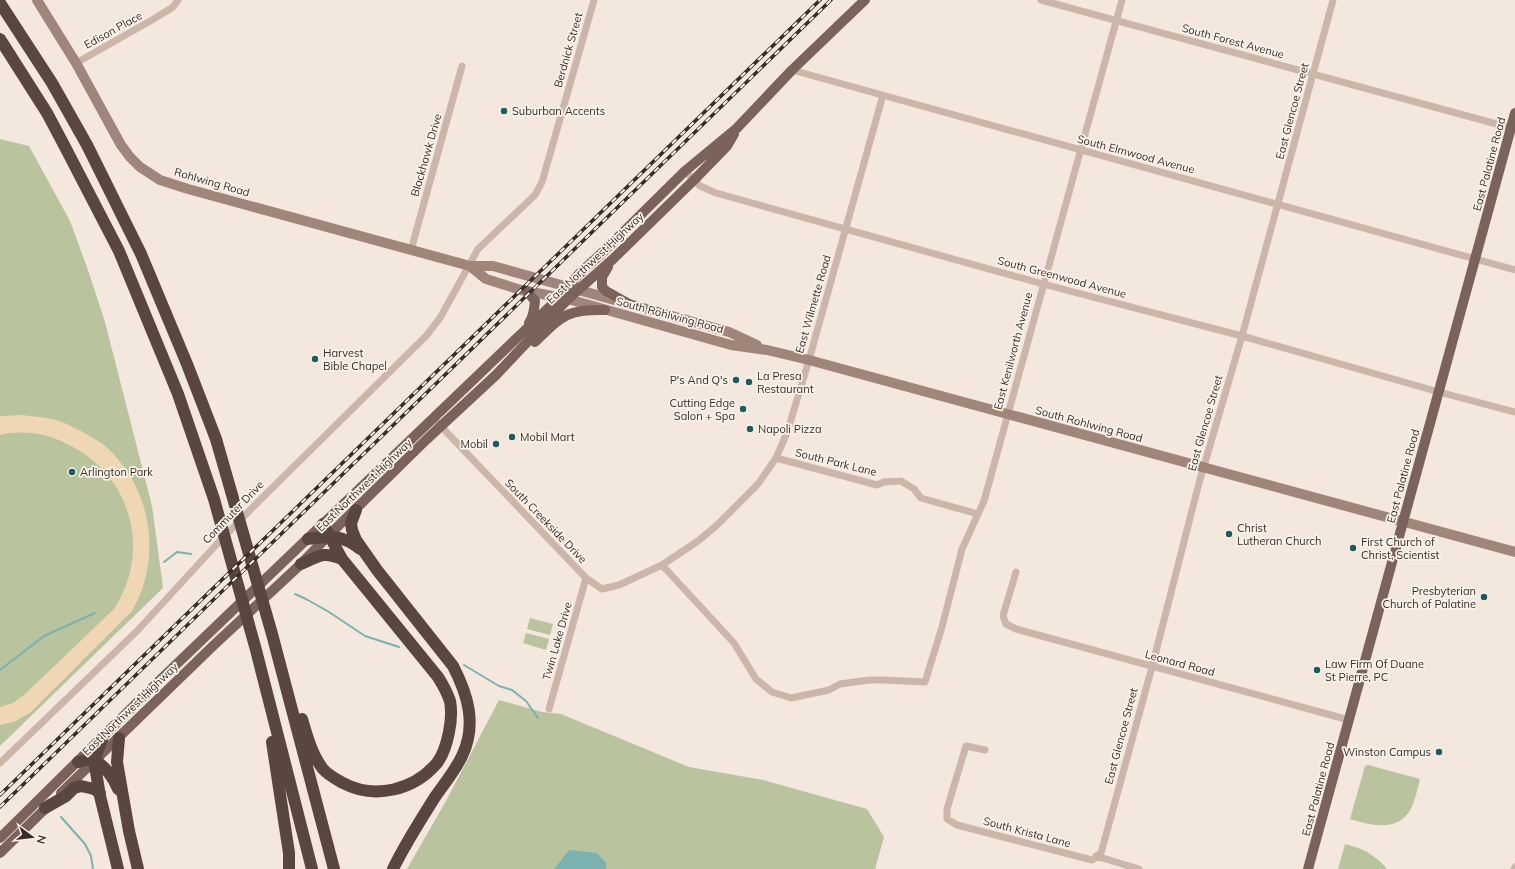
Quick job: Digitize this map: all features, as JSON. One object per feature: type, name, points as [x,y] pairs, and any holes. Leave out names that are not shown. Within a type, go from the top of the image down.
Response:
[{"type":"highway","points":[[0,3],[52,83],[88,145],[141,254],[182,351],[216,440],[272,634],[334,869]]},
{"type":"highway","points":[[0,39],[47,113],[118,251],[178,394],[214,499],[256,650],[290,853],[289,869]]},
{"type":"highway","points":[[356,510],[351,523],[356,540],[453,666],[461,682],[470,710],[470,728],[467,743],[462,756],[418,823],[393,869]]},
{"type":"highway","points":[[277,655],[294,690],[310,744],[324,770],[332,777],[358,790],[385,791],[398,789],[410,784],[437,762],[446,746],[450,729],[451,715],[447,693],[438,677],[424,658],[342,559],[328,536],[323,524]]},
{"type":"highway","points":[[308,540],[328,536],[346,540],[364,552]]},
{"type":"highway","points":[[301,564],[320,555],[330,554],[342,559]]},
{"type":"highway","points":[[261,676],[312,869]]},
{"type":"highway","points":[[119,738],[117,762],[126,815],[138,869]]},
{"type":"highway","points":[[102,739],[94,760],[100,793],[118,869]]},
{"type":"highway","points":[[78,762],[88,759],[94,760],[114,778],[126,815]]},
{"type":"highway","points":[[45,808],[66,796],[74,788],[81,786],[89,787],[100,793]]},
{"type":"main road","name":"East Northwest Highway","points":[[572,289],[579,274],[685,172],[737,128],[792,70],[865,0]]},
{"type":"main road","name":"East Palatine Road","points":[[1308,869],[1475,259],[1513,128],[1515,113]]},
{"type":"main road","name":"East Northwest Highway","points":[[0,838],[102,739],[160,680],[308,540],[433,418],[572,289],[613,259],[727,146],[737,128]]},
{"type":"main road","points":[[613,259],[602,277],[602,287],[606,291],[631,305]]},
{"type":"main road","points":[[520,336],[532,318],[534,311],[535,301],[526,291]]},
{"type":"main road","name":"East Northwest Highway","points":[[0,853],[94,760],[119,738],[214,645],[301,564],[441,426],[496,375],[563,298]]},
{"type":"main road","points":[[496,375],[506,371],[563,317],[576,311],[586,309],[605,310]]},
{"type":"street","name":"Rohlwing Road","points":[[37,0],[76,63],[125,151],[140,167],[160,180],[470,266],[493,266],[572,289]]},
{"type":"street","name":"Edison Place","points":[[76,63],[152,20],[173,7],[178,0]]},
{"type":"street","name":"Berdnick Street","points":[[470,266],[478,249],[535,195],[542,182],[594,0]]},
{"type":"street","name":"South Forest Avenue","points":[[1041,0],[1513,128]]},
{"type":"street","name":"East Kenilworth Avenue","points":[[662,565],[734,643],[756,679],[772,692],[791,698],[829,690],[840,684],[869,680],[925,682],[942,628],[962,549],[984,501],[1122,0]]},
{"type":"street","name":"East Glencoe Street","points":[[1098,855],[1152,667],[1204,468],[1242,336],[1333,0]]},
{"type":"street","name":"Blackhawk Drive","points":[[411,250],[462,66]]},
{"type":"street","name":"South Elmwood Avenue","points":[[792,70],[1515,270]]},
{"type":"street","name":"East Wilmette Road","points":[[662,565],[698,541],[716,526],[758,484],[776,458],[787,433],[809,360],[883,95]]},
{"type":"street","name":"South Greenwood Avenue","points":[[685,172],[700,186],[716,193],[1043,284],[1242,336],[1515,412]]},
{"type":"street","name":"Rohlwing Road","points":[[470,266],[486,279],[526,291],[563,298]]},
{"type":"street","name":"Commuter Drive","points":[[0,763],[137,631],[184,578],[257,502],[424,340],[440,318],[470,266]]},
{"type":"street","name":"South Rohlwing Road","points":[[572,289],[729,332],[768,350]]},
{"type":"street","name":"South Rohlwing Road","points":[[563,298],[732,345],[768,350],[809,360],[1515,552]]},
{"type":"street","name":"South Creekside Drive","points":[[433,418],[586,578],[602,589],[619,585],[662,565]]},
{"type":"street","name":"South Park Lane","points":[[776,458],[877,485],[884,482],[901,481],[914,489],[921,498],[978,514]]},
{"type":"street","name":"Leonard Road","points":[[1016,572],[1003,616],[1006,624],[1016,629],[1349,720]]},
{"type":"street","name":"Twin Lake Drive","points":[[549,709],[586,578]]},
{"type":"street","name":"South Krista Lane","points":[[985,750],[966,746],[947,809],[947,819],[957,825],[1092,860],[1098,855]]},
{"type":"street","points":[[1098,855],[1139,869]]},
{"type":"green space","name":"Arlington Park","points":[[0,139],[29,146],[70,221],[88,270],[105,322],[152,506],[163,588],[0,746]]},
{"type":"green space","points":[[530,618],[553,624],[550,635],[527,629]]},
{"type":"green space","points":[[526,633],[549,639],[546,650],[523,643]]},
{"type":"green space","points":[[499,700],[542,712],[561,714],[689,767],[763,780],[867,809],[884,837],[875,869],[407,869],[446,801]]},
{"type":"green space","points":[[1368,765],[1420,779],[1413,804],[1402,820],[1386,825],[1377,825],[1350,819],[1365,766]]},
{"type":"green space","points":[[1345,844],[1368,853],[1387,869],[1338,869]]},
{"type":"sand","points":[[23,415],[59,421],[81,431],[104,445],[120,462],[133,481],[142,502],[148,524],[149,546],[147,568],[142,590],[132,611],[31,712],[14,722],[0,725],[0,707],[13,703],[25,694],[114,609],[126,586],[132,562],[133,538],[128,514],[119,492],[106,473],[87,456],[65,443],[50,437],[33,433],[8,433],[0,435],[0,416]]},
{"type":"water","points":[[569,850],[597,853],[606,863],[606,869],[554,869]]},
{"type":"waterway","points":[[164,562],[177,552],[191,554]]},
{"type":"waterway","points":[[295,594],[329,612],[365,636],[399,647]]},
{"type":"waterway","points":[[0,670],[44,636],[95,613]]},
{"type":"waterway","points":[[464,665],[499,686],[512,690],[526,701],[538,718]]},
{"type":"waterway","points":[[61,817],[85,844],[91,856],[93,869]]},
{"type":"railway","points":[[0,795],[820,0]]},
{"type":"railway","points":[[0,807],[831,0]]},
{"type":"place","name":"Suburban Accents","points":[[504,111]]},
{"type":"place","name":"Harvest Bible Chapel","points":[[315,359]]},
{"type":"place","name":"P's And Q's","points":[[736,380]]},
{"type":"place","name":"La Presa Restaurant","points":[[749,382]]},
{"type":"place","name":"Cutting Edge Salon + Spa","points":[[743,409]]},
{"type":"place","name":"Napoli Pizza","points":[[750,429]]},
{"type":"place","name":"Mobil Mart","points":[[512,437]]},
{"type":"place","name":"Mobil","points":[[496,444]]},
{"type":"place","name":"Arlington Park","points":[[72,472]]},
{"type":"place","name":"Christ Lutheran Church","points":[[1229,534]]},
{"type":"place","name":"First Church of Christ, Scientist","points":[[1353,548]]},
{"type":"place","name":"Presbyterian Church of Palatine","points":[[1484,597]]},
{"type":"place","name":"Law Firm Of Duane St Pierre, PC","points":[[1317,670]]},
{"type":"place","name":"Winston Campus","points":[[1439,752]]}]
